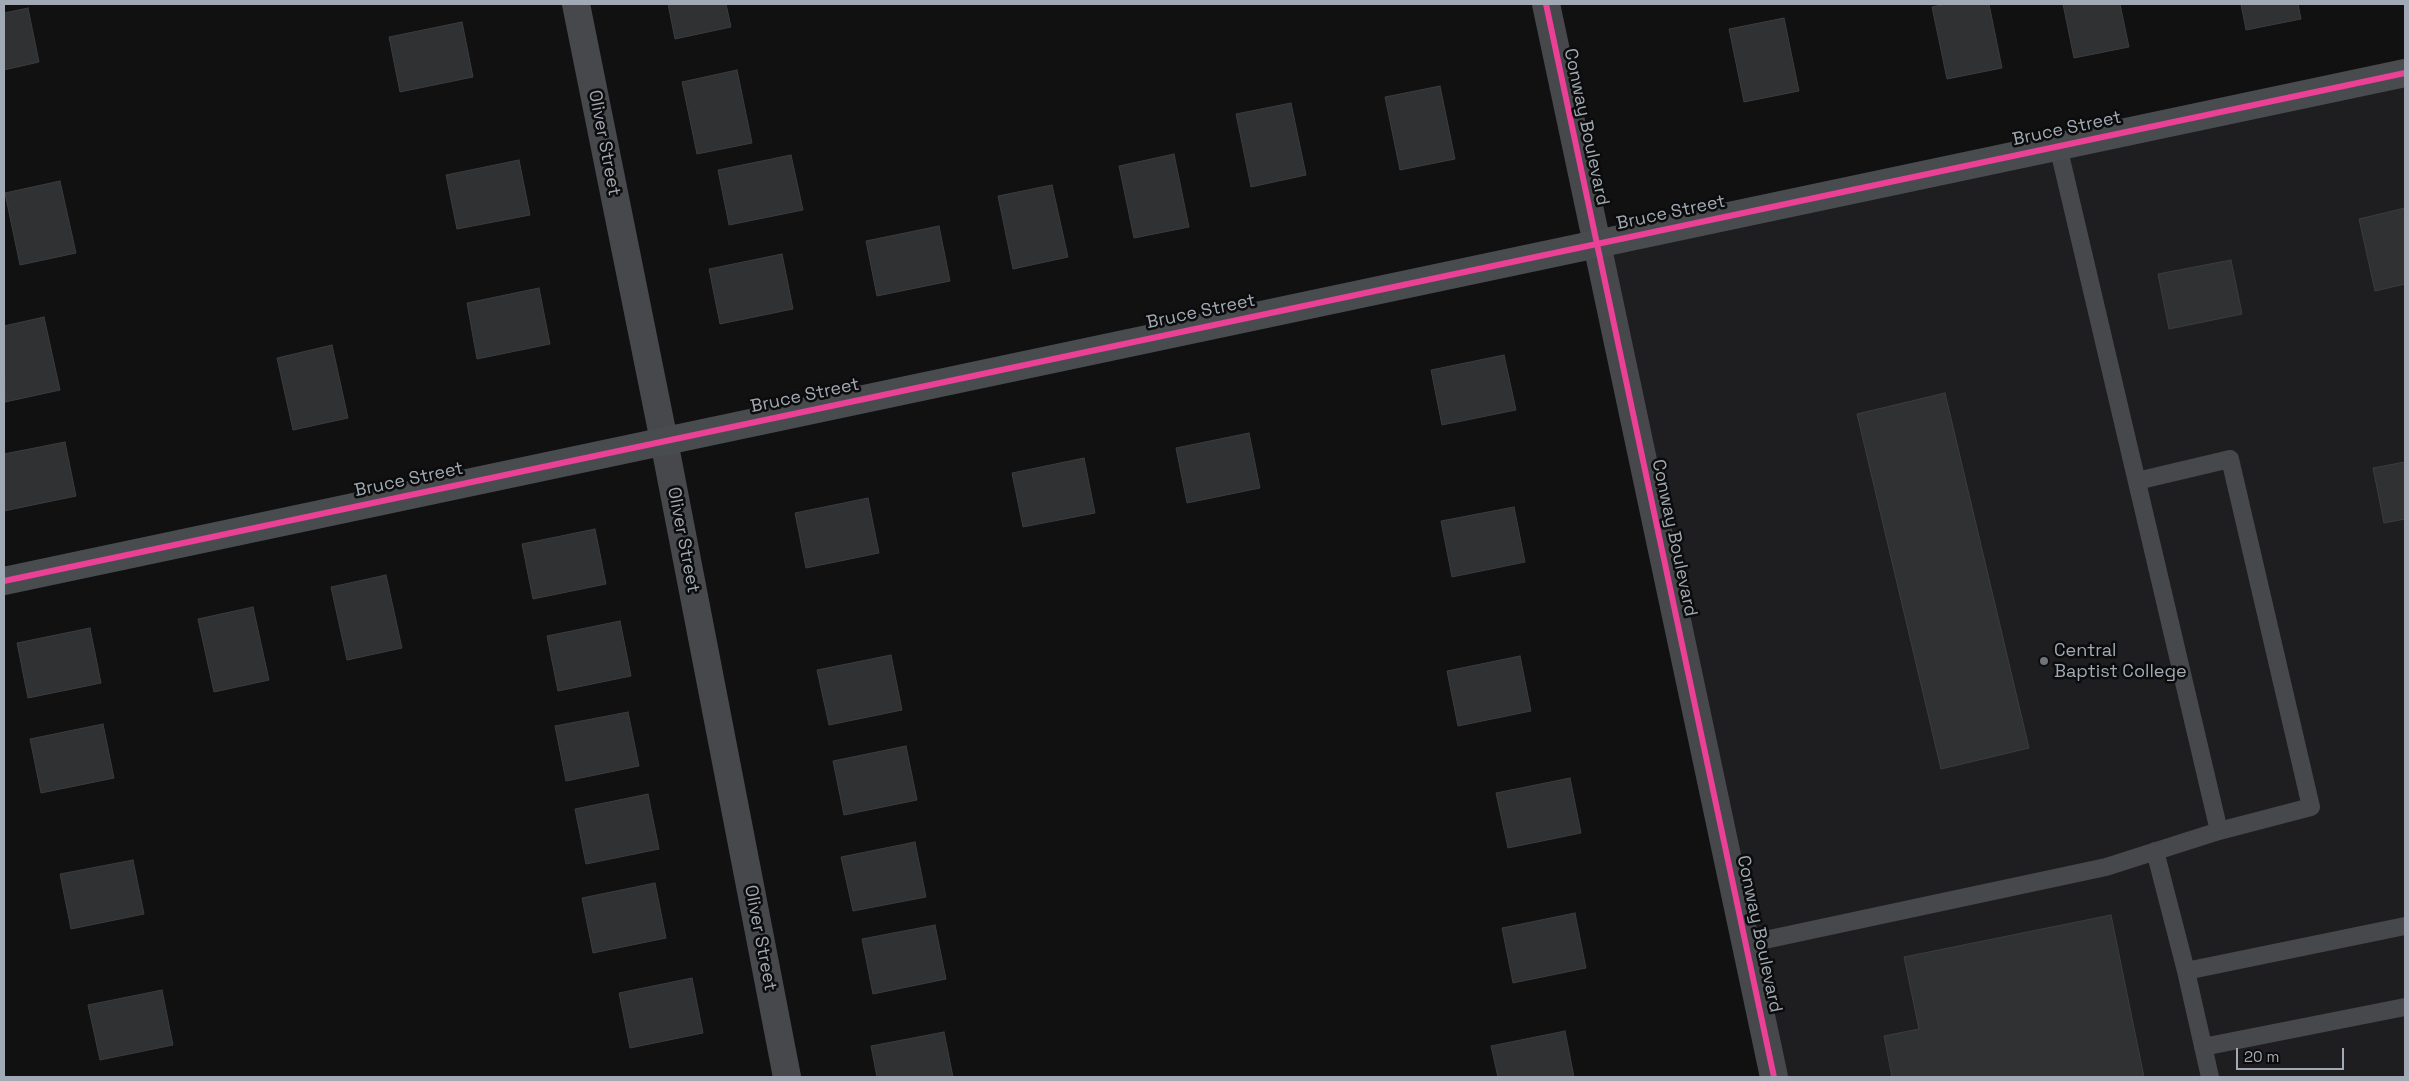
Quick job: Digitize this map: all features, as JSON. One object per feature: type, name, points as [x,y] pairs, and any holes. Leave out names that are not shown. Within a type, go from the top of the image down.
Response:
[{"type":"street","name":"Oliver Street","points":[[576,4],[664,441],[787,1077]]},
{"type":"street","name":"Conway Boulevard","points":[[1546,4],[1595,245],[1774,1077]]},
{"type":"street","name":"Bruce Street","points":[[4,581],[2405,73]]},
{"type":"lane","points":[[2058,146],[2219,831]]},
{"type":"lane","points":[[1746,944],[2106,867],[2219,831],[2311,807],[2230,460],[2137,481]]},
{"type":"lane","points":[[2154,851],[2186,971],[2210,1077]]},
{"type":"lane","points":[[2186,971],[2405,926]]},
{"type":"lane","points":[[2203,1047],[2405,1007]]},
{"type":"shaded area","name":"Central Baptist College","points":[[2405,73],[2405,1077],[1769,1077],[1595,245]]},
{"type":"building","points":[[668,4],[726,4],[731,27],[675,39]]},
{"type":"building","points":[[1946,4],[1989,4],[2002,68],[1947,79],[1932,7]]},
{"type":"building","points":[[2063,4],[2120,4],[2129,47],[2074,58]]},
{"type":"building","points":[[2241,4],[2298,4],[2301,19],[2246,30]]},
{"type":"building","points":[[28,8],[39,62],[4,70],[4,13]]},
{"type":"building","points":[[1784,18],[1799,91],[1744,102],[1729,29]]},
{"type":"building","points":[[462,22],[473,77],[400,92],[389,37]]},
{"type":"building","points":[[737,70],[752,143],[697,154],[682,82]]},
{"type":"building","points":[[1440,86],[1455,159],[1400,170],[1385,97]]},
{"type":"building","points":[[1291,103],[1306,175],[1251,187],[1236,114]]},
{"type":"building","points":[[1174,154],[1189,227],[1134,238],[1119,166]]},
{"type":"building","points":[[791,155],[803,210],[729,225],[718,170]]},
{"type":"building","points":[[519,160],[530,215],[457,229],[446,175]]},
{"type":"building","points":[[60,181],[76,253],[20,265],[5,193]]},
{"type":"building","points":[[1052,185],[1068,257],[1013,269],[998,196]]},
{"type":"building","points":[[2405,208],[2405,284],[2375,291],[2359,219]]},
{"type":"building","points":[[939,226],[950,281],[877,296],[866,241]]},
{"type":"building","points":[[782,254],[793,309],[720,324],[709,269]]},
{"type":"building","points":[[2231,260],[2242,314],[2169,329],[2158,274]]},
{"type":"building","points":[[539,288],[550,344],[477,359],[467,303]]},
{"type":"building","points":[[44,317],[60,390],[5,402],[4,326]]},
{"type":"building","points":[[332,345],[348,418],[293,430],[277,358]]},
{"type":"building","points":[[1504,355],[1516,410],[1442,425],[1431,370]]},
{"type":"building","points":[[1945,393],[2029,748],[1941,769],[1857,414]]},
{"type":"building","points":[[1249,433],[1260,488],[1187,503],[1176,448]]},
{"type":"building","points":[[65,442],[76,496],[4,511],[4,454]]},
{"type":"building","points":[[1084,458],[1095,513],[1023,527],[1012,473]]},
{"type":"building","points":[[2405,462],[2405,519],[2384,523],[2373,468]]},
{"type":"building","points":[[868,498],[879,553],[806,568],[795,513]]},
{"type":"building","points":[[1514,507],[1525,562],[1452,577],[1441,521]]},
{"type":"building","points":[[595,529],[606,584],[533,599],[522,544]]},
{"type":"building","points":[[386,575],[402,648],[347,660],[331,587]]},
{"type":"building","points":[[253,607],[269,680],[214,692],[198,619]]},
{"type":"building","points":[[620,621],[631,676],[558,691],[547,636]]},
{"type":"building","points":[[90,628],[101,683],[28,698],[17,643]]},
{"type":"building","points":[[891,655],[902,710],[829,725],[817,670]]},
{"type":"building","points":[[1520,656],[1531,711],[1458,726],[1447,671]]},
{"type":"building","points":[[628,712],[639,766],[566,781],[555,726]]},
{"type":"building","points":[[103,724],[114,778],[41,793],[30,739]]},
{"type":"building","points":[[906,746],[917,800],[844,815],[833,761]]},
{"type":"building","points":[[1570,778],[1581,833],[1508,848],[1496,793]]},
{"type":"building","points":[[648,794],[659,849],[586,864],[575,809]]},
{"type":"building","points":[[915,842],[926,897],[853,911],[841,857]]},
{"type":"building","points":[[133,860],[144,914],[71,929],[60,874]]},
{"type":"building","points":[[655,883],[666,938],[593,953],[582,898]]},
{"type":"building","points":[[1575,913],[1586,968],[1513,983],[1502,928]]},
{"type":"building","points":[[2111,915],[2144,1077],[1892,1077],[1884,1036],[1919,1029],[1904,957]]},
{"type":"building","points":[[935,925],[946,979],[873,994],[862,939]]},
{"type":"building","points":[[692,978],[703,1033],[630,1048],[619,993]]},
{"type":"building","points":[[162,990],[173,1045],[100,1060],[88,1005]]},
{"type":"building","points":[[1565,1031],[1574,1077],[1498,1077],[1491,1046]]},
{"type":"building","points":[[944,1032],[953,1077],[877,1077],[871,1046]]},
{"type":"cycle path","points":[[1546,4],[1774,1077]]},
{"type":"cycle path","points":[[4,581],[2405,73]]},
{"type":"place","name":"Central Baptist College","points":[[2044,661]]}]
